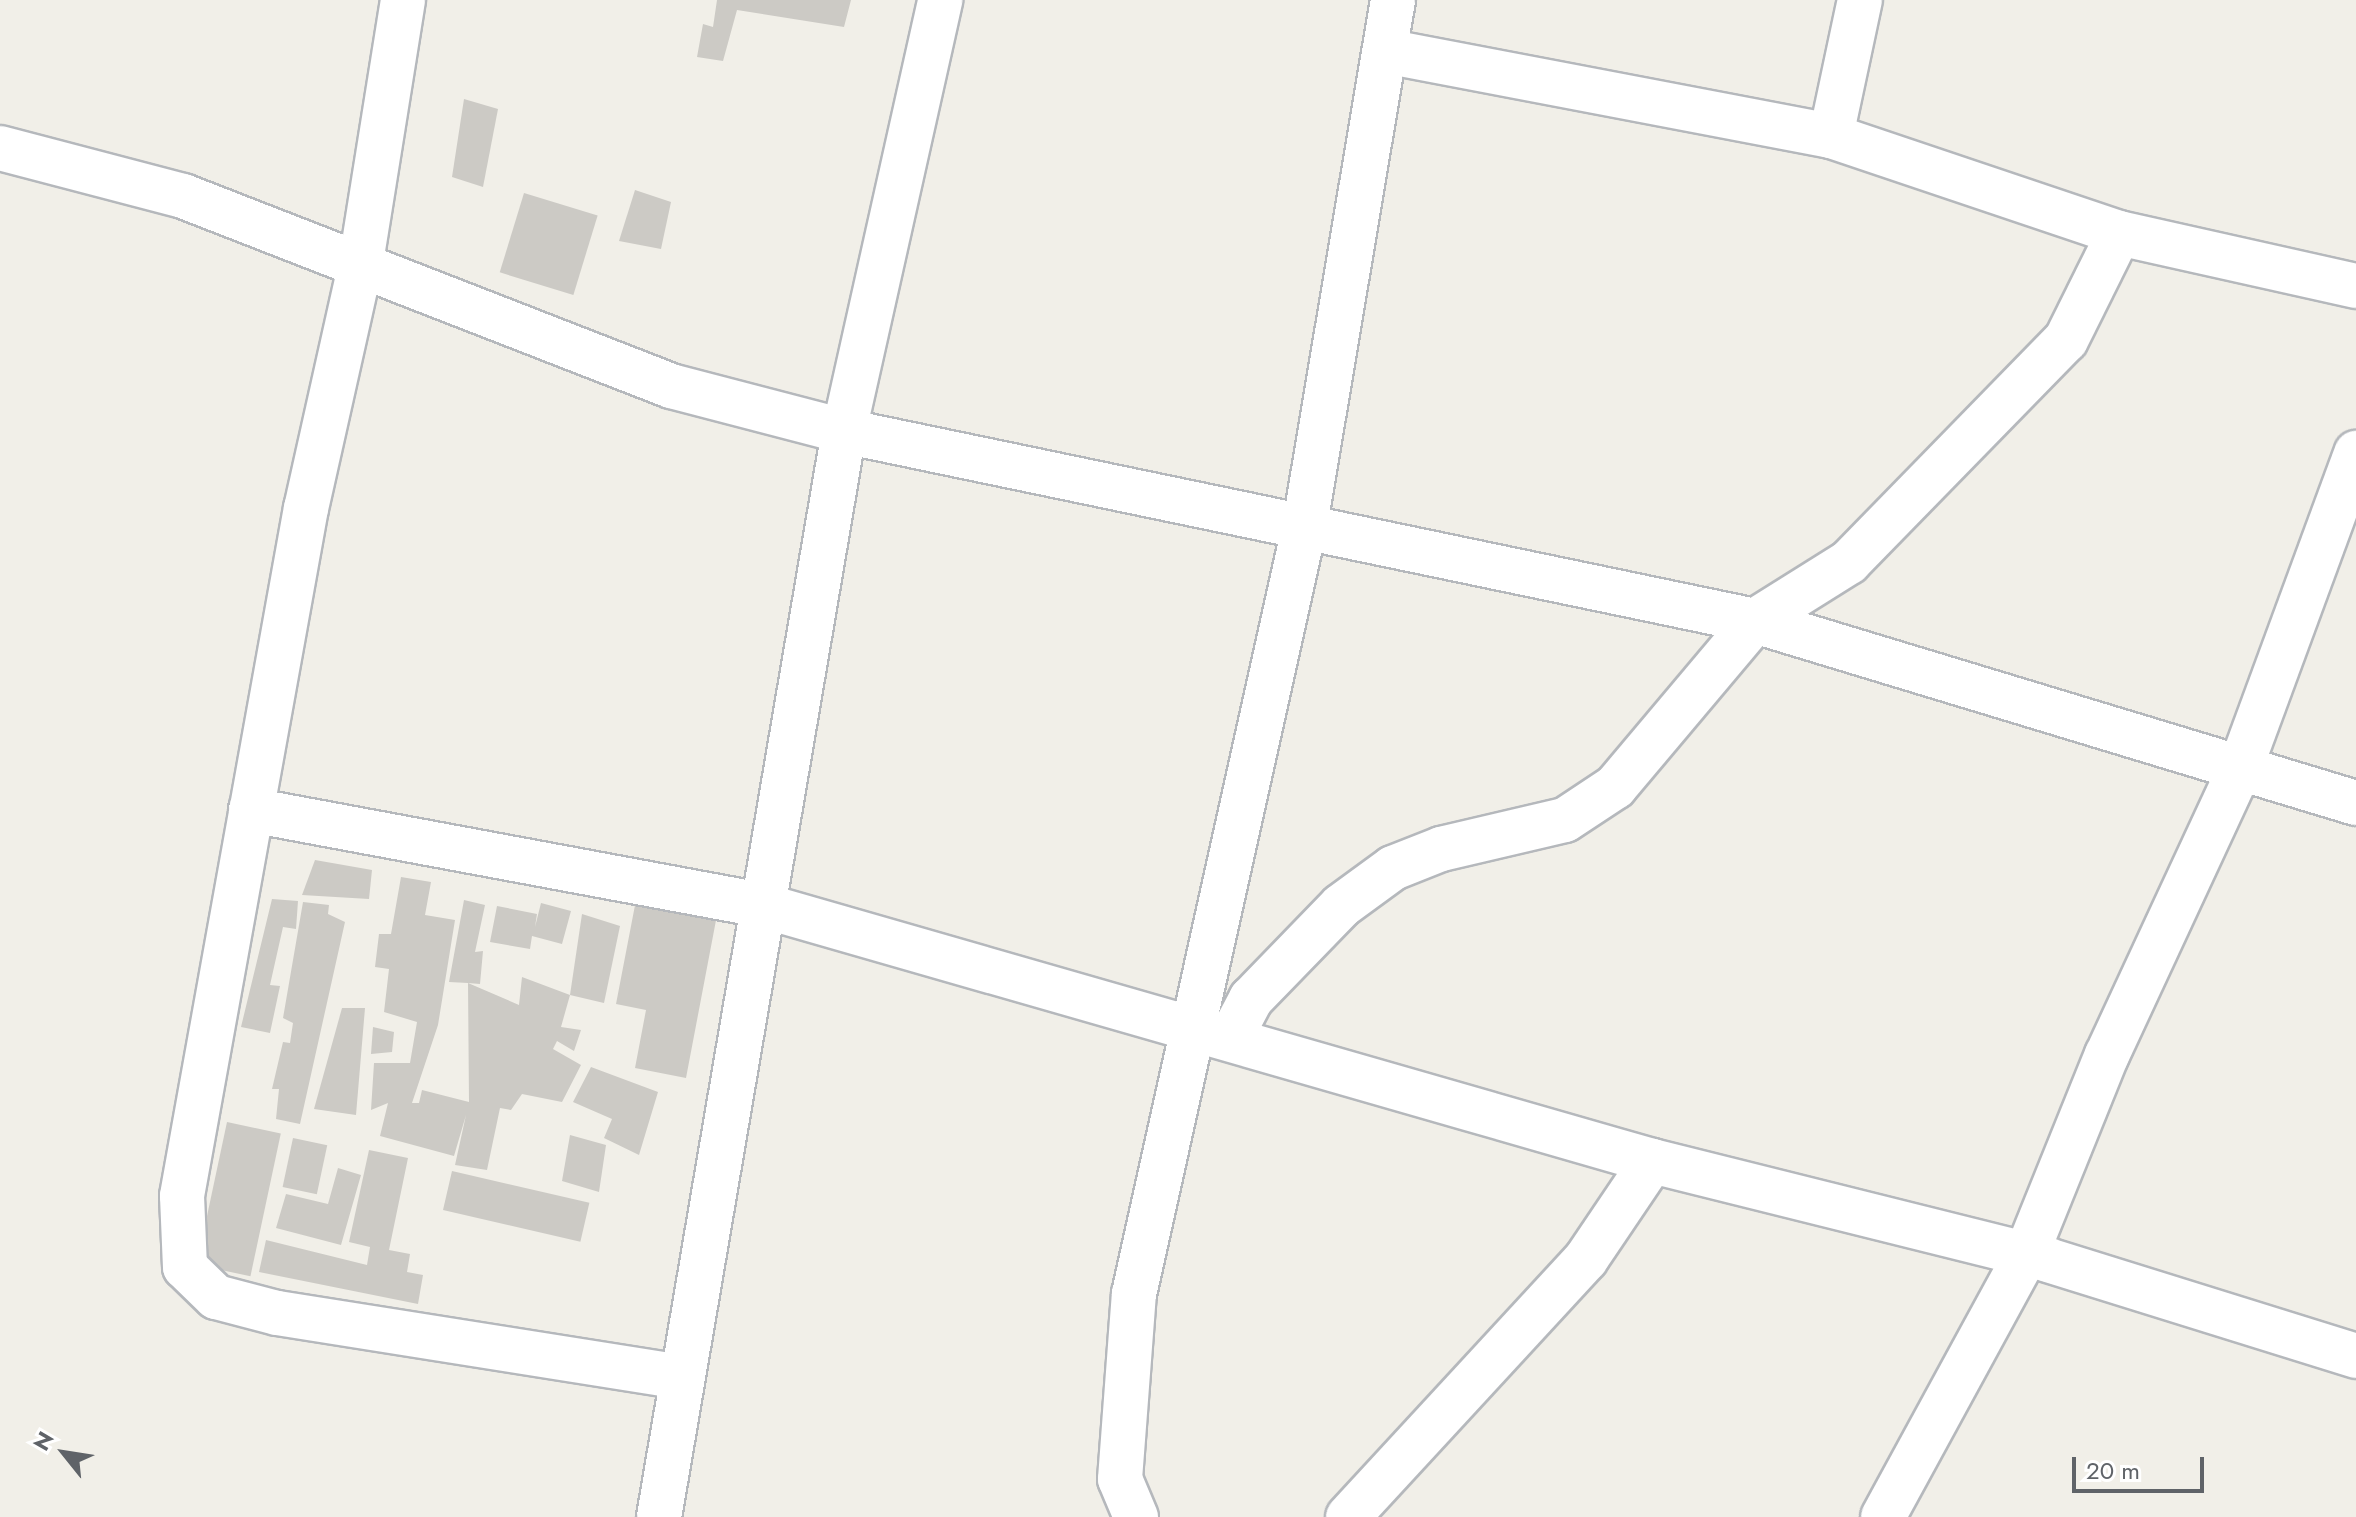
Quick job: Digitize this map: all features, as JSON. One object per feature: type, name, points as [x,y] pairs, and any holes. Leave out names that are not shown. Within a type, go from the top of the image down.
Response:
[{"type":"street","points":[[403,0],[360,267],[251,810],[182,1196],[185,1267],[216,1297],[277,1313],[682,1377]]},
{"type":"street","points":[[659,1517],[844,431],[940,0]]},
{"type":"street","points":[[1136,1517],[1120,1479],[1134,1294],[1213,1032],[1305,524],[1393,0]]},
{"type":"street","points":[[1831,136],[1860,0]]},
{"type":"street","points":[[1385,51],[1831,136],[2119,233],[2356,286]]},
{"type":"street","points":[[0,148],[183,196],[671,386],[844,431],[1305,524],[1755,621],[2356,803]]},
{"type":"street","points":[[1213,1032],[1251,999],[1341,906],[1393,868],[1441,849],[1565,820],[1615,787],[1755,621],[1849,562],[2066,340],[2119,233]]},
{"type":"street","points":[[1883,1517],[2026,1255],[2107,1055],[2240,769],[2356,453]]},
{"type":"street","points":[[251,810],[761,905],[1213,1032],[1652,1161],[2026,1255],[2356,1356]]},
{"type":"street","points":[[1348,1517],[1586,1259],[1652,1161]]},
{"type":"building","points":[[717,0],[851,0],[844,27],[737,10],[723,61],[697,57],[703,24],[713,27]]},
{"type":"building","points":[[464,99],[498,109],[483,187],[452,177]]},
{"type":"building","points":[[635,190],[671,202],[661,249],[619,241]]},
{"type":"building","points":[[524,193],[598,216],[573,295],[500,272]]},
{"type":"building","points":[[315,860],[372,870],[369,899],[302,895]]},
{"type":"building","points":[[401,877],[431,882],[425,915],[455,920],[438,1025],[412,1103],[419,1103],[422,1090],[469,1102],[468,983],[519,1005],[522,977],[570,995],[561,1027],[581,1030],[574,1051],[557,1041],[553,1049],[581,1065],[562,1102],[522,1094],[511,1110],[500,1108],[487,1170],[455,1165],[466,1115],[454,1156],[380,1136],[388,1103],[371,1110],[374,1063],[410,1063],[417,1022],[384,1012],[389,969],[375,967],[379,934],[391,934]]},
{"type":"building","points":[[272,899],[298,901],[296,929],[283,927],[270,985],[280,986],[270,1033],[241,1027]]},
{"type":"building","points":[[464,900],[485,905],[475,952],[483,951],[480,984],[449,982]]},
{"type":"building","points":[[636,900],[717,915],[686,1078],[635,1068],[646,1010],[616,1004]]},
{"type":"building","points":[[303,902],[329,905],[328,914],[345,922],[300,1124],[276,1119],[279,1089],[272,1089],[283,1042],[290,1043],[293,1023],[283,1018]]},
{"type":"building","points":[[541,903],[571,911],[562,944],[532,936],[530,949],[490,942],[497,906],[537,914],[535,927]]},
{"type":"building","points":[[582,914],[620,926],[604,1003],[570,995]]},
{"type":"building","points":[[342,1008],[365,1008],[356,1115],[314,1109]]},
{"type":"building","points":[[373,1027],[394,1032],[392,1052],[371,1054]]},
{"type":"building","points":[[591,1067],[658,1092],[639,1155],[604,1138],[612,1119],[573,1102]]},
{"type":"building","points":[[227,1122],[281,1133],[250,1276],[197,1265]]},
{"type":"building","points":[[570,1135],[606,1145],[599,1192],[562,1181]]},
{"type":"building","points":[[293,1138],[327,1145],[317,1194],[283,1187]]},
{"type":"building","points":[[369,1150],[408,1158],[389,1250],[410,1254],[407,1272],[423,1275],[418,1304],[259,1272],[266,1240],[367,1265],[370,1247],[349,1242]]},
{"type":"building","points":[[338,1168],[361,1175],[341,1245],[276,1228],[286,1194],[328,1204]]},
{"type":"building","points":[[452,1171],[589,1203],[580,1242],[443,1210]]}]
